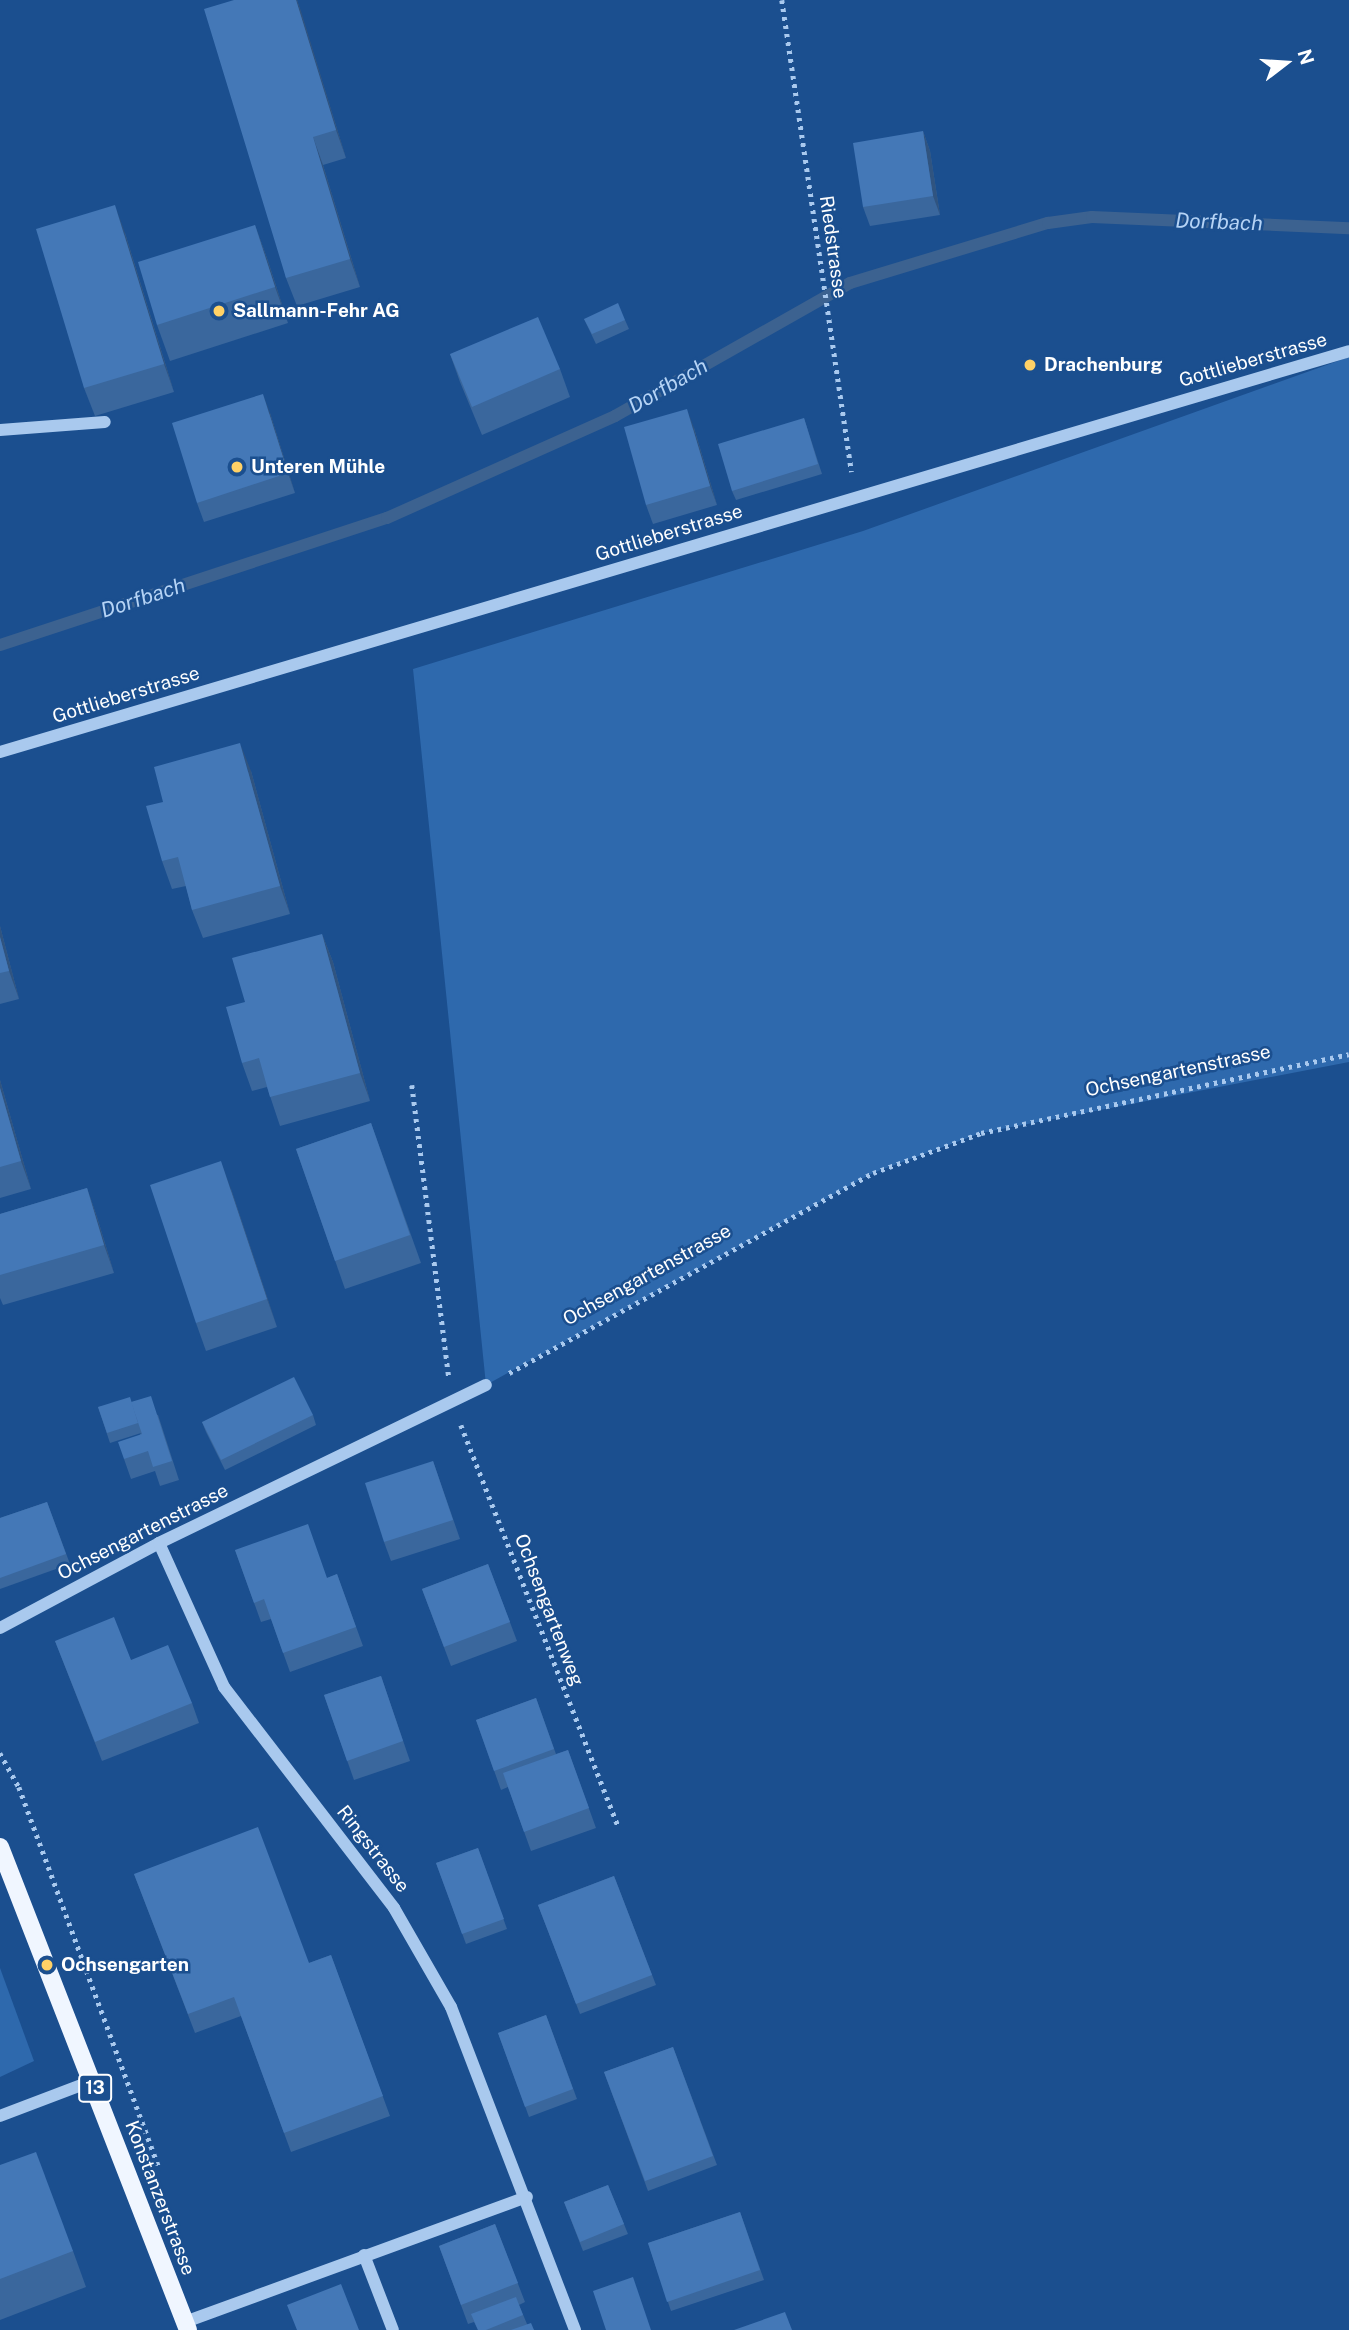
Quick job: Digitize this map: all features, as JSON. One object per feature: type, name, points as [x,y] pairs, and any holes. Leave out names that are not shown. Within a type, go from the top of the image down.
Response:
[{"type":"main road","name":"Konstanzerstrasse","points":[[0,1847],[187,2326]]},
{"type":"street","name":"Gottlieberstrasse","points":[[0,752],[1349,351]]},
{"type":"street","points":[[0,430],[105,422]]},
{"type":"street","name":"Ochsengartenstrasse","points":[[0,1628],[159,1544],[486,1385]]},
{"type":"street","name":"Ringstrasse","points":[[159,1544],[223,1687],[394,1908],[444,1996],[527,2197],[575,2330]]},
{"type":"street","points":[[0,2116],[92,2081]]},
{"type":"street","points":[[187,2326],[364,2255],[527,2197]]},
{"type":"street","points":[[364,2255],[393,2330]]},
{"type":"path","name":"Riedstrasse","points":[[782,0],[855,497]]},
{"type":"path","name":"Ochsengartenstrasse","points":[[486,1385],[873,1173],[981,1133],[1349,1054]]},
{"type":"path","name":"Ochsengartenweg","points":[[412,1085],[452,1402],[619,1828]]},
{"type":"path","points":[[0,1753],[19,1787],[160,2170]]},
{"type":"shaded area","points":[[1349,357],[1349,1062],[981,1133],[873,1173],[486,1385],[413,669],[863,531]]},
{"type":"shaded area","points":[[0,1968],[34,2061],[0,2077]]},
{"type":"building","points":[[234,0],[296,0],[336,130],[313,137],[350,259],[286,278],[204,9]]},
{"type":"building","points":[[923,131],[933,196],[863,207],[853,143]]},
{"type":"building","points":[[115,205],[164,364],[84,388],[36,229]]},
{"type":"building","points":[[255,225],[275,287],[157,325],[138,262]]},
{"type":"building","points":[[618,303],[625,320],[592,334],[584,319]]},
{"type":"building","points":[[538,317],[560,369],[472,407],[450,354]]},
{"type":"building","name":"Unteren Mühle","points":[[263,394],[288,473],[197,503],[172,423]]},
{"type":"building","points":[[687,409],[710,486],[646,505],[624,427]]},
{"type":"building","points":[[804,418],[818,464],[732,491],[718,444]]},
{"type":"building","points":[[240,743],[280,886],[192,910],[178,857],[162,861],[146,806],[163,802],[154,767]]},
{"type":"building","points":[[322,934],[360,1073],[270,1097],[259,1058],[242,1063],[226,1007],[245,1002],[232,958]]},
{"type":"building","points":[[0,937],[9,971],[0,973]]},
{"type":"building","points":[[0,1088],[21,1161],[0,1167]]},
{"type":"building","points":[[371,1123],[410,1235],[335,1261],[296,1149]]},
{"type":"building","points":[[221,1161],[267,1299],[196,1323],[150,1185]]},
{"type":"building","points":[[87,1188],[104,1245],[0,1275],[0,1214]]},
{"type":"building","points":[[294,1377],[313,1415],[221,1460],[202,1422]]},
{"type":"building","points":[[151,1396],[172,1461],[153,1467],[148,1451],[124,1459],[118,1442],[142,1434],[131,1402]]},
{"type":"building","points":[[130,1397],[138,1423],[107,1433],[98,1407]]},
{"type":"building","points":[[433,1461],[453,1520],[384,1542],[365,1483]]},
{"type":"building","points":[[47,1502],[66,1554],[0,1578],[0,1518]]},
{"type":"building","points":[[308,1524],[327,1578],[337,1574],[356,1627],[283,1653],[264,1599],[254,1603],[235,1550]]},
{"type":"building","points":[[488,1564],[510,1622],[444,1647],[422,1589]]},
{"type":"building","points":[[114,1617],[131,1660],[168,1645],[192,1703],[95,1742],[55,1641]]},
{"type":"building","points":[[381,1676],[403,1741],[347,1761],[324,1695]]},
{"type":"building","points":[[536,1698],[554,1749],[494,1771],[476,1720]]},
{"type":"building","points":[[568,1750],[589,1808],[524,1832],[503,1773]]},
{"type":"building","points":[[258,1827],[309,1963],[331,1955],[383,2096],[284,2133],[234,1997],[188,2014],[134,1874]]},
{"type":"building","points":[[478,1848],[504,1919],[462,1934],[436,1863]]},
{"type":"building","points":[[614,1876],[652,1975],[576,2004],[538,1905]]},
{"type":"building","points":[[546,2015],[573,2089],[525,2107],[498,2033]]},
{"type":"building","points":[[673,2047],[713,2156],[645,2181],[604,2072]]},
{"type":"building","points":[[36,2152],[73,2251],[0,2279],[0,2165]]},
{"type":"building","points":[[608,2185],[624,2224],[580,2242],[564,2202]]},
{"type":"building","points":[[740,2212],[760,2270],[667,2302],[648,2243]]},
{"type":"building","points":[[495,2224],[518,2283],[461,2305],[439,2246]]},
{"type":"building","points":[[633,2277],[651,2330],[606,2330],[593,2291]]},
{"type":"building","points":[[341,2284],[359,2330],[297,2330],[287,2305]]},
{"type":"building","points":[[516,2297],[523,2315],[486,2330],[478,2330],[471,2314]]},
{"type":"building","points":[[785,2312],[792,2330],[734,2330]]},
{"type":"building","points":[[531,2323],[534,2330],[511,2330]]},
{"type":"waterway","name":"Dorfbach","points":[[0,645],[387,518],[615,416],[850,283],[1048,223],[1092,217],[1349,228]]},
{"type":"place","name":"Sallmann-Fehr AG","points":[[219,311]]},
{"type":"place","name":"Drachenburg","points":[[1030,365]]},
{"type":"place","name":"Unteren Mühle","points":[[237,467]]},
{"type":"place","name":"Ochsengarten","points":[[47,1965]]}]
